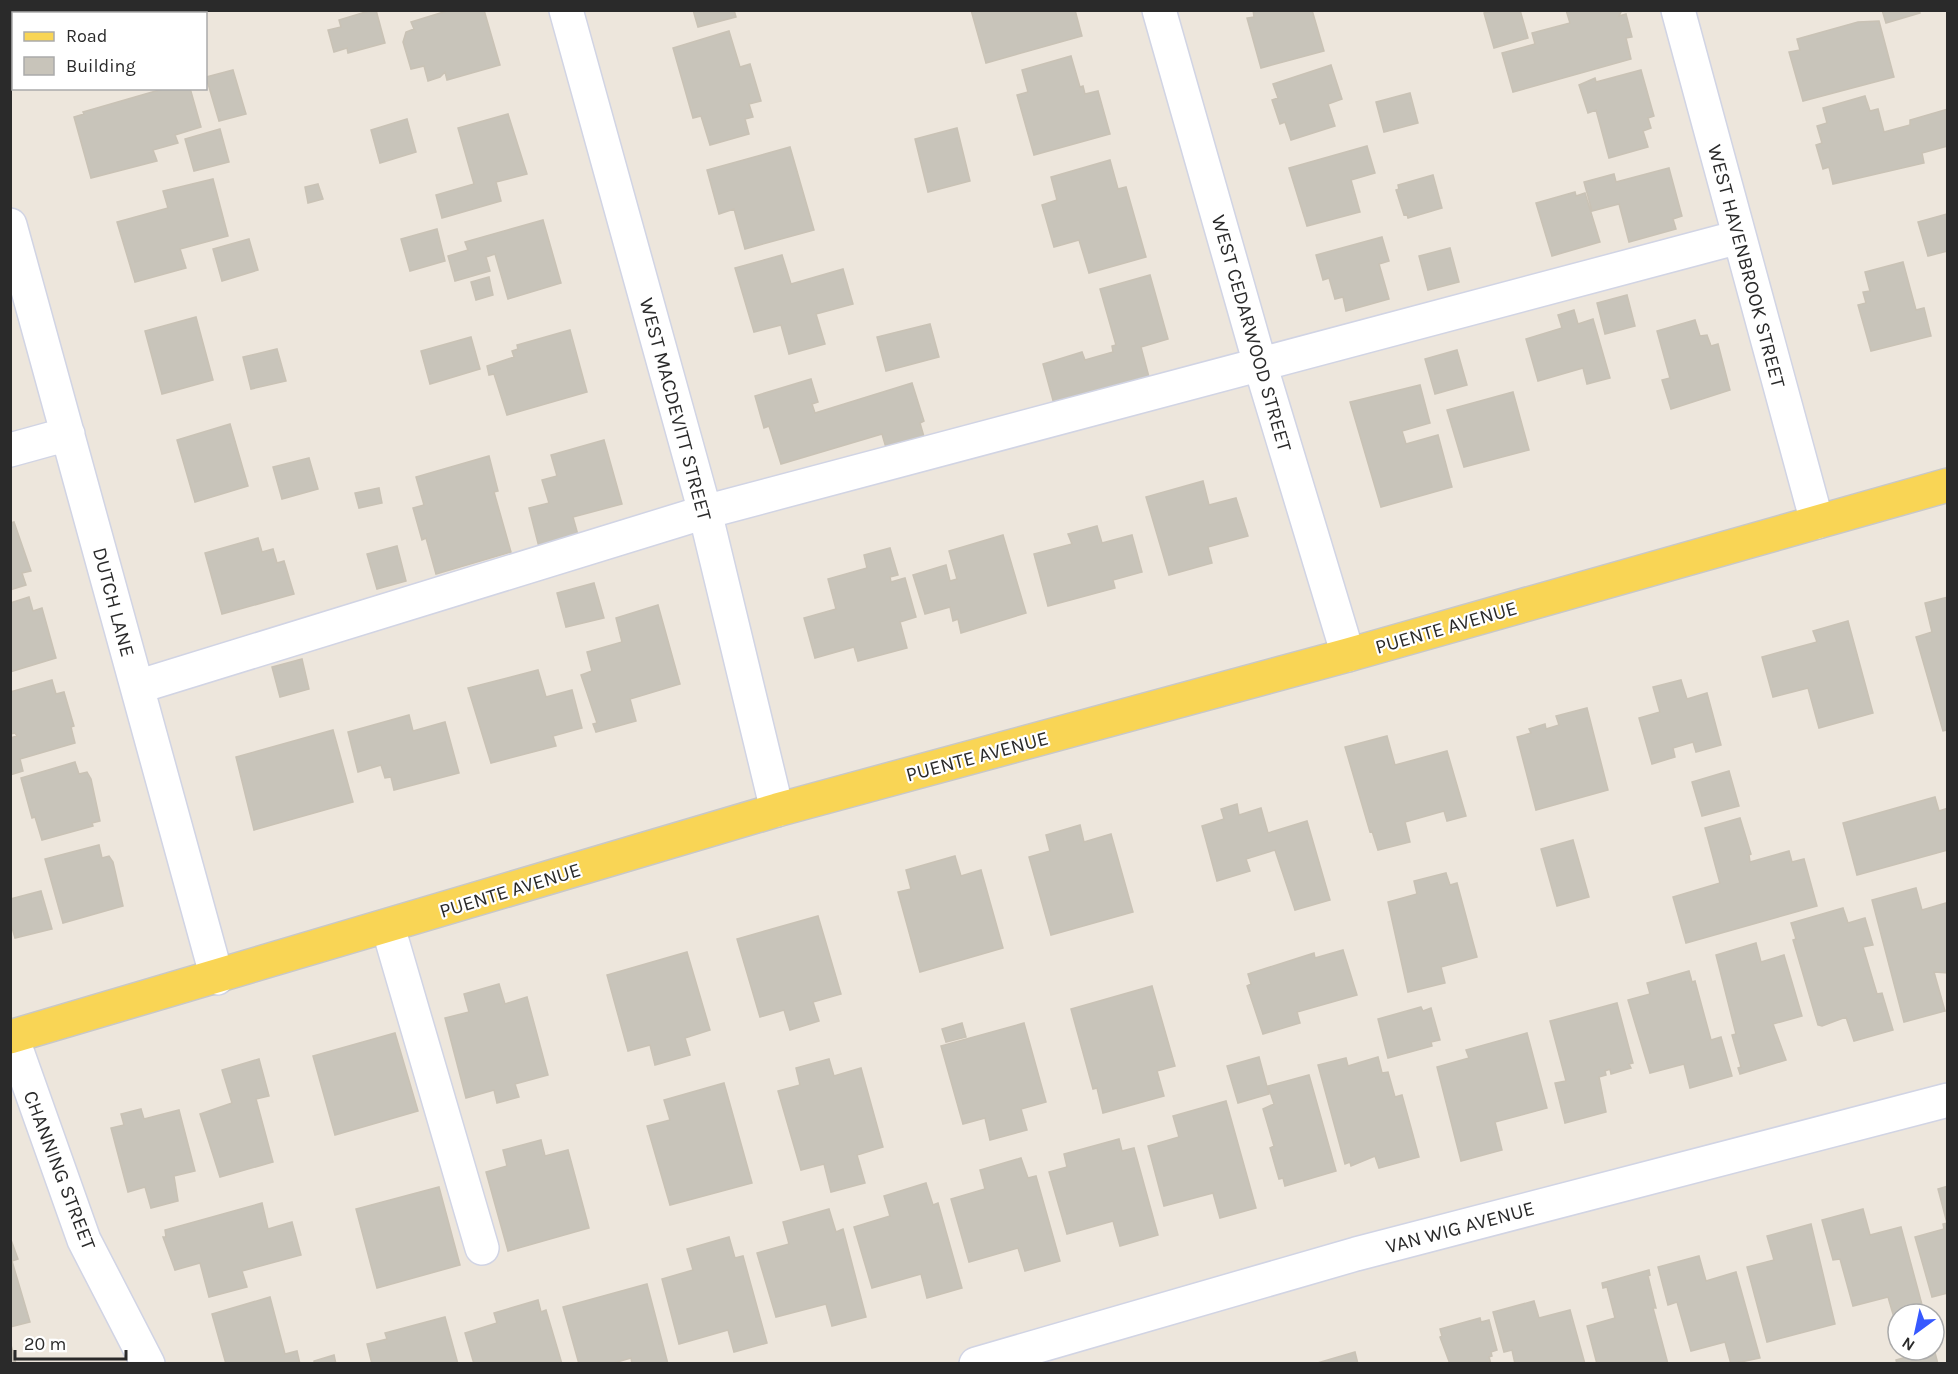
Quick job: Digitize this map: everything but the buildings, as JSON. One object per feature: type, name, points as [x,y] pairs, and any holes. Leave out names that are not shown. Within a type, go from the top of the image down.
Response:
[{"type":"main road","name":"PUENTE AVENUE","points":[[11,1037],[217,978],[777,810],[1348,655],[1947,485]]},
{"type":"street","name":"WEST MACDEVITT STREET","points":[[566,10],[705,512],[777,810]]},
{"type":"street","name":"WEST CEDARWOOD STREET","points":[[1159,10],[1260,363],[1348,655]]},
{"type":"street","name":"WEST HAVENBROOK STREET","points":[[1678,10],[1816,522]]},
{"type":"street","name":"DUTCH LANE","points":[[10,225],[217,978]]},
{"type":"street","points":[[137,687],[705,512],[1739,237]]},
{"type":"street","points":[[10,450],[68,434]]},
{"type":"street","points":[[388,927],[482,1248]]},
{"type":"street","name":"CHANNING STREET","points":[[11,1037],[84,1240],[148,1364]]},
{"type":"street","name":"VAN WIG AVENUE","points":[[976,1364],[1356,1254],[1947,1100]]}]
